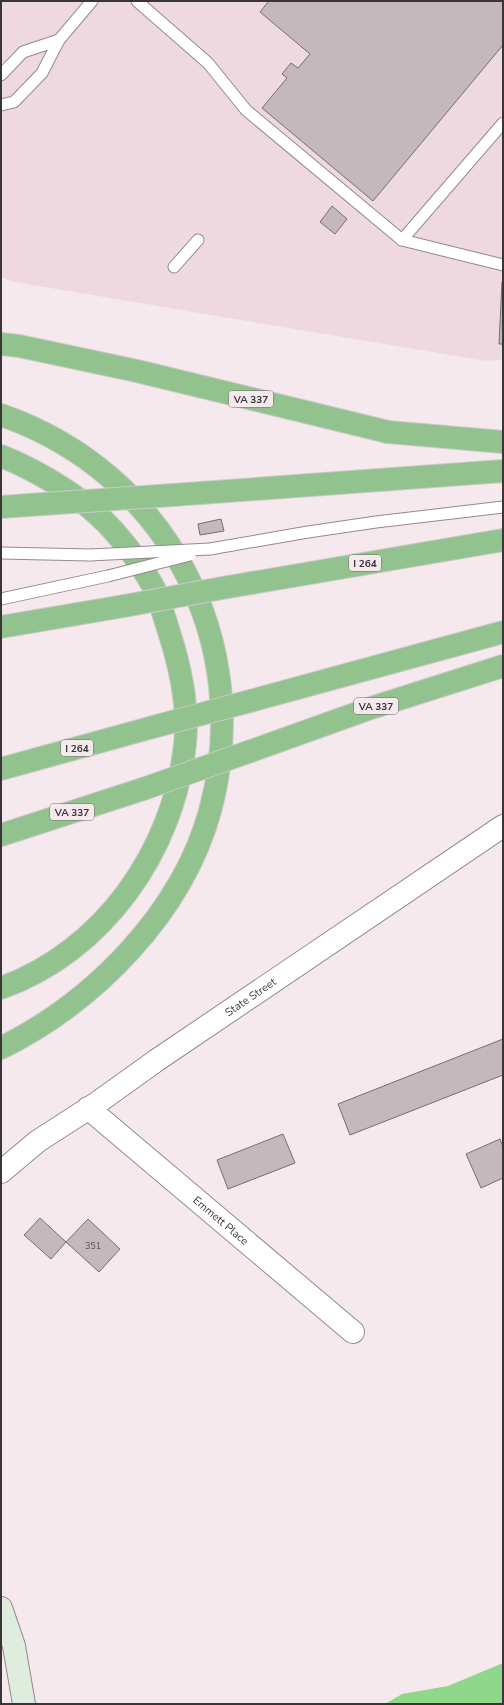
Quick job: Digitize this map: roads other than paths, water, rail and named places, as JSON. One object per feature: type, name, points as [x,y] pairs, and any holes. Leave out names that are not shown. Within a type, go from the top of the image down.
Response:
[{"type":"highway","name":"VA 337","points":[[1,344],[19,346],[137,371],[388,432],[503,442]]},
{"type":"highway","points":[[1,415],[20,422],[80,454],[113,479],[142,508],[167,539],[188,576],[203,613],[212,646],[222,708],[218,775],[210,812],[189,863],[167,902],[135,944],[111,971],[96,985],[32,1033],[1,1048]]},
{"type":"highway","points":[[1,456],[51,481],[90,508],[122,541],[154,587],[178,659],[184,700],[185,742],[179,782],[162,832],[147,863],[123,898],[95,929],[62,956],[37,971],[1,988]]},
{"type":"highway","points":[[1,507],[503,471]]},
{"type":"highway","name":"I 264","points":[[1,627],[503,540]]},
{"type":"highway","name":"I 264","points":[[1,769],[503,632]]},
{"type":"highway","name":"VA 337","points":[[1,835],[143,789],[374,707],[503,666]]},
{"type":"street","name":"State Street","points":[[1,1172],[38,1141],[503,826]]},
{"type":"street","name":"Emmett Place","points":[[88,1108],[353,1332]]},
{"type":"street","points":[[1,1608],[14,1646],[24,1704]]},
{"type":"lane","points":[[1,105],[14,102],[42,73],[59,40],[92,1]]},
{"type":"lane","points":[[137,1],[208,63],[246,110],[402,240],[503,265]]},
{"type":"lane","points":[[1,75],[23,52],[59,40]]},
{"type":"lane","points":[[402,240],[503,123]]},
{"type":"lane","points":[[174,267],[198,240]]},
{"type":"lane","points":[[1,599],[108,576],[210,549],[338,527],[503,507]]},
{"type":"lane","points":[[1,553],[90,555],[210,549]]}]
